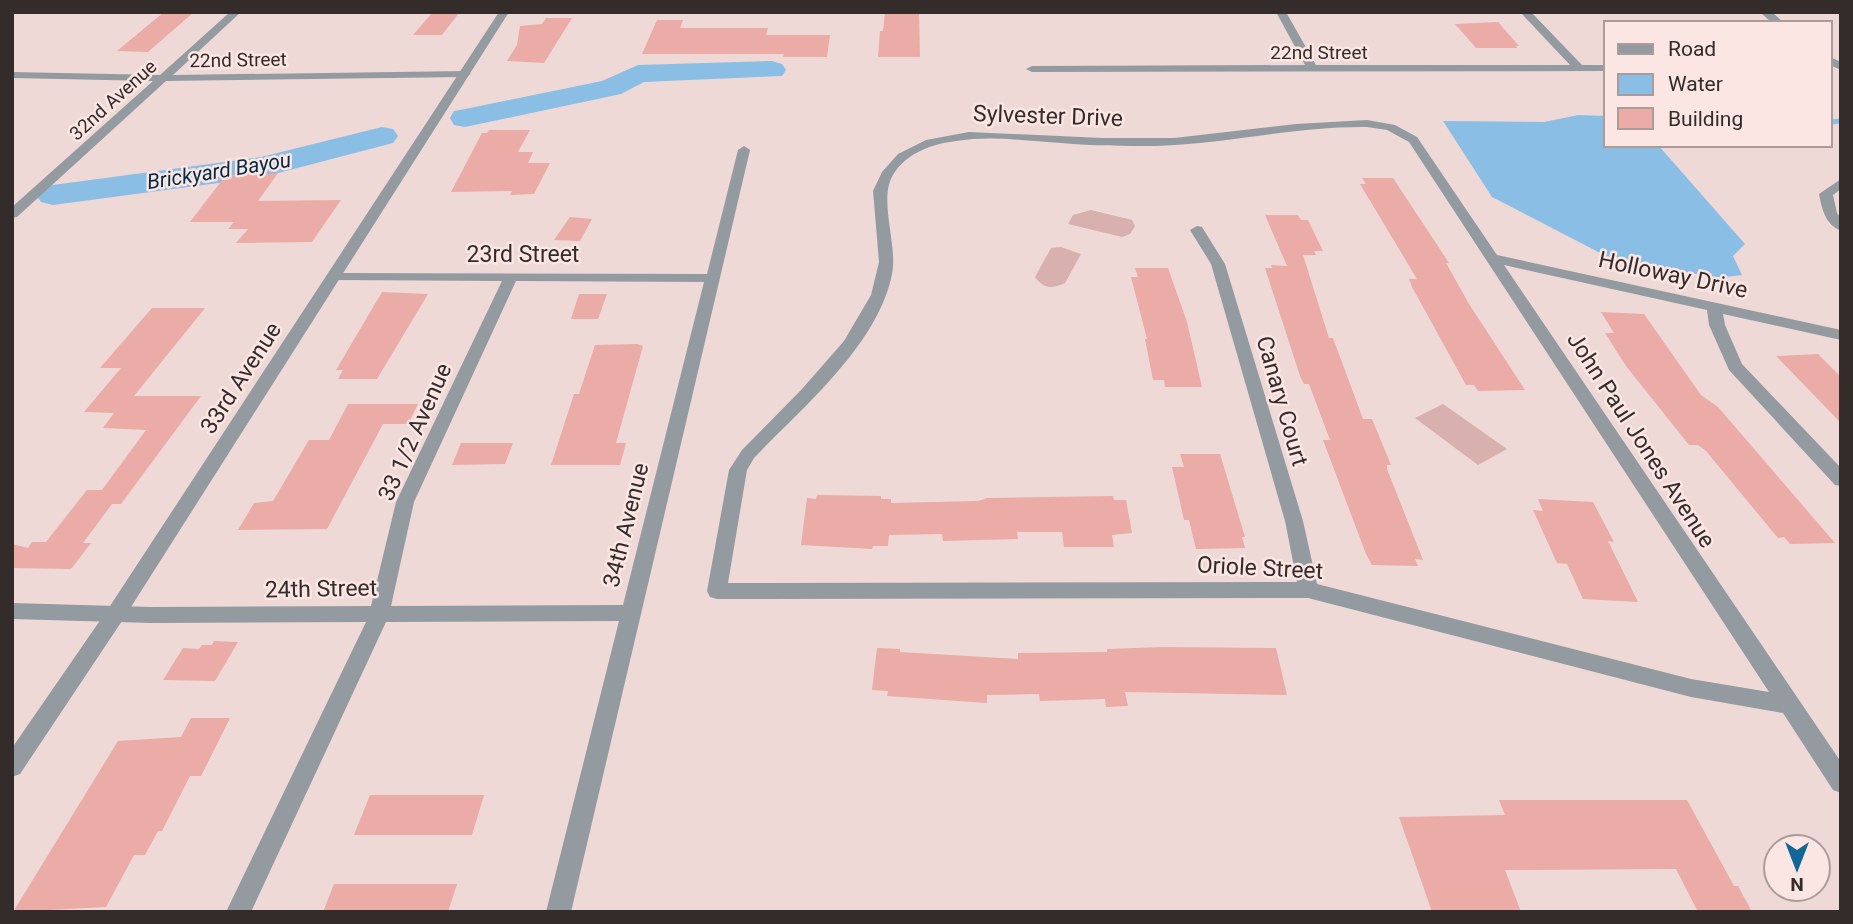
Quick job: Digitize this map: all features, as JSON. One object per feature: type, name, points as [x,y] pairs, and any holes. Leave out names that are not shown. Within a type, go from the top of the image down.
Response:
[{"type":"street","name":"32nd Avenue","points":[[12,214],[236,12]]},
{"type":"street","name":"33rd Avenue","points":[[12,767],[117,612],[505,12]]},
{"type":"street","points":[[1281,12],[1313,69]]},
{"type":"street","points":[[1525,12],[1579,68]]},
{"type":"street","name":"22nd Street","points":[[1032,69],[1604,68]]},
{"type":"street","name":"22nd Street","points":[[12,75],[163,78],[465,74]]},
{"type":"street","name":"Sylvester Drive","points":[[717,591],[738,470],[748,454],[856,337],[880,292],[885,264],[880,191],[895,161],[938,140],[981,134],[1063,140],[1156,142],[1234,137],[1314,126],[1378,124],[1398,128]]},
{"type":"street","name":"John Paul Jones Avenue","points":[[1398,128],[1413,140],[1495,259],[1841,782]]},
{"type":"street","name":"34th Avenue","points":[[558,912],[744,150]]},
{"type":"street","points":[[1841,183],[1826,194],[1830,214],[1841,227]]},
{"type":"street","name":"Canary Court","points":[[1197,230],[1218,264],[1294,521],[1308,590]]},
{"type":"street","name":"Holloway Drive","points":[[1495,259],[1841,335]]},
{"type":"street","name":"23rd Street","points":[[334,276],[711,278]]},
{"type":"street","name":"33 1/2 Avenue","points":[[238,912],[370,639],[379,613],[405,502],[511,277]]},
{"type":"street","points":[[1714,307],[1717,325],[1735,366],[1841,480]]},
{"type":"street","name":"Oriole Street","points":[[717,591],[1308,590],[1691,688],[1788,704]]},
{"type":"street","name":"24th Street","points":[[12,611],[151,615],[630,613]]},
{"type":"shaded area","points":[[1091,210],[1132,220],[1135,226],[1130,234],[1122,237],[1068,224],[1073,215]]},
{"type":"shaded area","points":[[1061,247],[1081,254],[1065,283],[1045,286],[1035,277],[1051,248]]},
{"type":"shaded area","points":[[1443,404],[1507,449],[1478,465],[1415,418]]},
{"type":"water","points":[[1578,115],[1604,116],[1604,147],[1660,147],[1745,244],[1733,256],[1742,275],[1716,278],[1606,256],[1492,197],[1443,121],[1544,122]]},
{"type":"building","points":[[164,12],[194,12],[148,52],[117,51]]},
{"type":"building","points":[[885,12],[919,12],[920,57],[878,57]]},
{"type":"building","points":[[432,13],[459,13],[442,35],[413,35]]},
{"type":"building","points":[[546,18],[572,18],[544,63],[507,61],[517,45],[520,26],[542,24]]},
{"type":"building","points":[[657,20],[683,20],[680,28],[768,28],[766,35],[830,35],[827,57],[783,57],[784,54],[642,54]]},
{"type":"building","points":[[1498,22],[1519,46],[1516,46],[1517,48],[1476,48],[1455,24]]},
{"type":"building","points":[[489,130],[530,130],[518,152],[533,152],[528,163],[550,163],[534,194],[510,195],[512,191],[451,192],[482,133]]},
{"type":"building","points":[[278,173],[258,201],[341,200],[312,242],[236,243],[248,229],[228,229],[234,222],[190,222],[226,175]]},
{"type":"building","points":[[1362,178],[1393,178],[1449,263],[1446,263],[1469,304],[1525,390],[1478,391],[1474,385],[1466,385],[1409,279],[1417,279],[1360,184],[1366,184]]},
{"type":"building","points":[[1265,215],[1298,215],[1301,220],[1308,220],[1323,251],[1314,251],[1316,255],[1303,255],[1329,338],[1333,338],[1363,419],[1372,419],[1391,465],[1387,465],[1387,469],[1423,560],[1415,559],[1418,566],[1372,565],[1366,554],[1323,440],[1330,440],[1309,384],[1304,384],[1300,376],[1265,268],[1272,268],[1271,265],[1287,266]]},
{"type":"building","points":[[570,217],[592,219],[580,241],[554,240]]},
{"type":"building","points":[[1135,268],[1168,268],[1187,322],[1202,387],[1165,387],[1164,380],[1153,380],[1147,339],[1131,277],[1138,277]]},
{"type":"building","points":[[382,292],[428,294],[377,379],[338,379],[343,370],[336,370]]},
{"type":"building","points":[[579,294],[607,294],[598,319],[571,319]]},
{"type":"building","points":[[152,308],[205,308],[134,396],[201,396],[121,504],[112,504],[83,543],[91,543],[71,569],[12,568],[12,544],[28,548],[32,542],[46,542],[87,490],[102,490],[146,430],[103,428],[114,413],[84,412],[121,368],[100,368]]},
{"type":"building","points":[[1601,312],[1644,314],[1701,395],[1718,407],[1835,543],[1790,544],[1784,537],[1778,538],[1706,451],[1698,445],[1689,445],[1626,366],[1605,333],[1614,333]]},
{"type":"building","points":[[595,345],[643,346],[616,443],[626,443],[620,465],[551,465],[574,394],[579,394]]},
{"type":"building","points":[[1818,354],[1841,377],[1841,423],[1776,356]]},
{"type":"building","points":[[348,404],[418,404],[408,424],[383,424],[327,529],[238,530],[254,503],[273,501],[309,440],[329,440]]},
{"type":"building","points":[[461,443],[513,443],[505,464],[452,465]]},
{"type":"building","points":[[1180,454],[1220,454],[1245,537],[1242,537],[1245,548],[1196,549],[1189,520],[1184,520],[1172,467],[1184,467]]},
{"type":"building","points":[[817,495],[881,496],[881,499],[891,499],[891,503],[1113,496],[1114,500],[1126,500],[1132,533],[1112,535],[1114,547],[1064,547],[1062,532],[1017,532],[1018,539],[943,541],[942,534],[889,535],[888,546],[873,546],[872,549],[801,545],[807,498],[816,499]]},
{"type":"building","points":[[1538,499],[1593,502],[1614,542],[1608,541],[1638,602],[1583,599],[1567,564],[1557,563],[1533,510],[1543,511]]},
{"type":"building","points":[[214,641],[238,642],[215,681],[163,680],[183,648],[199,649],[202,645],[212,645]]},
{"type":"building","points":[[877,648],[900,649],[900,652],[1018,659],[1018,653],[1107,652],[1107,649],[1276,648],[1287,695],[1125,692],[1128,706],[1106,707],[1105,699],[1040,701],[1039,694],[987,695],[987,703],[887,696],[888,691],[872,690]]},
{"type":"building","points":[[191,718],[230,718],[201,776],[190,776],[162,831],[158,831],[145,855],[134,855],[106,907],[13,912],[118,741],[181,737]]},
{"type":"building","points":[[370,795],[484,795],[472,835],[354,835]]},
{"type":"building","points":[[1499,800],[1687,800],[1734,886],[1738,886],[1752,912],[1698,912],[1676,869],[1505,870],[1521,912],[1432,912],[1399,817],[1505,815]]},
{"type":"building","points":[[334,884],[457,884],[448,912],[323,912]]},
{"type":"waterway","name":"Brickyard Bayou","points":[[465,118],[611,88],[638,74],[772,70]]},
{"type":"waterway","points":[[1832,122],[1841,121]]},
{"type":"waterway","name":"Brickyard Bayou","points":[[53,195],[263,167],[382,136]]}]
